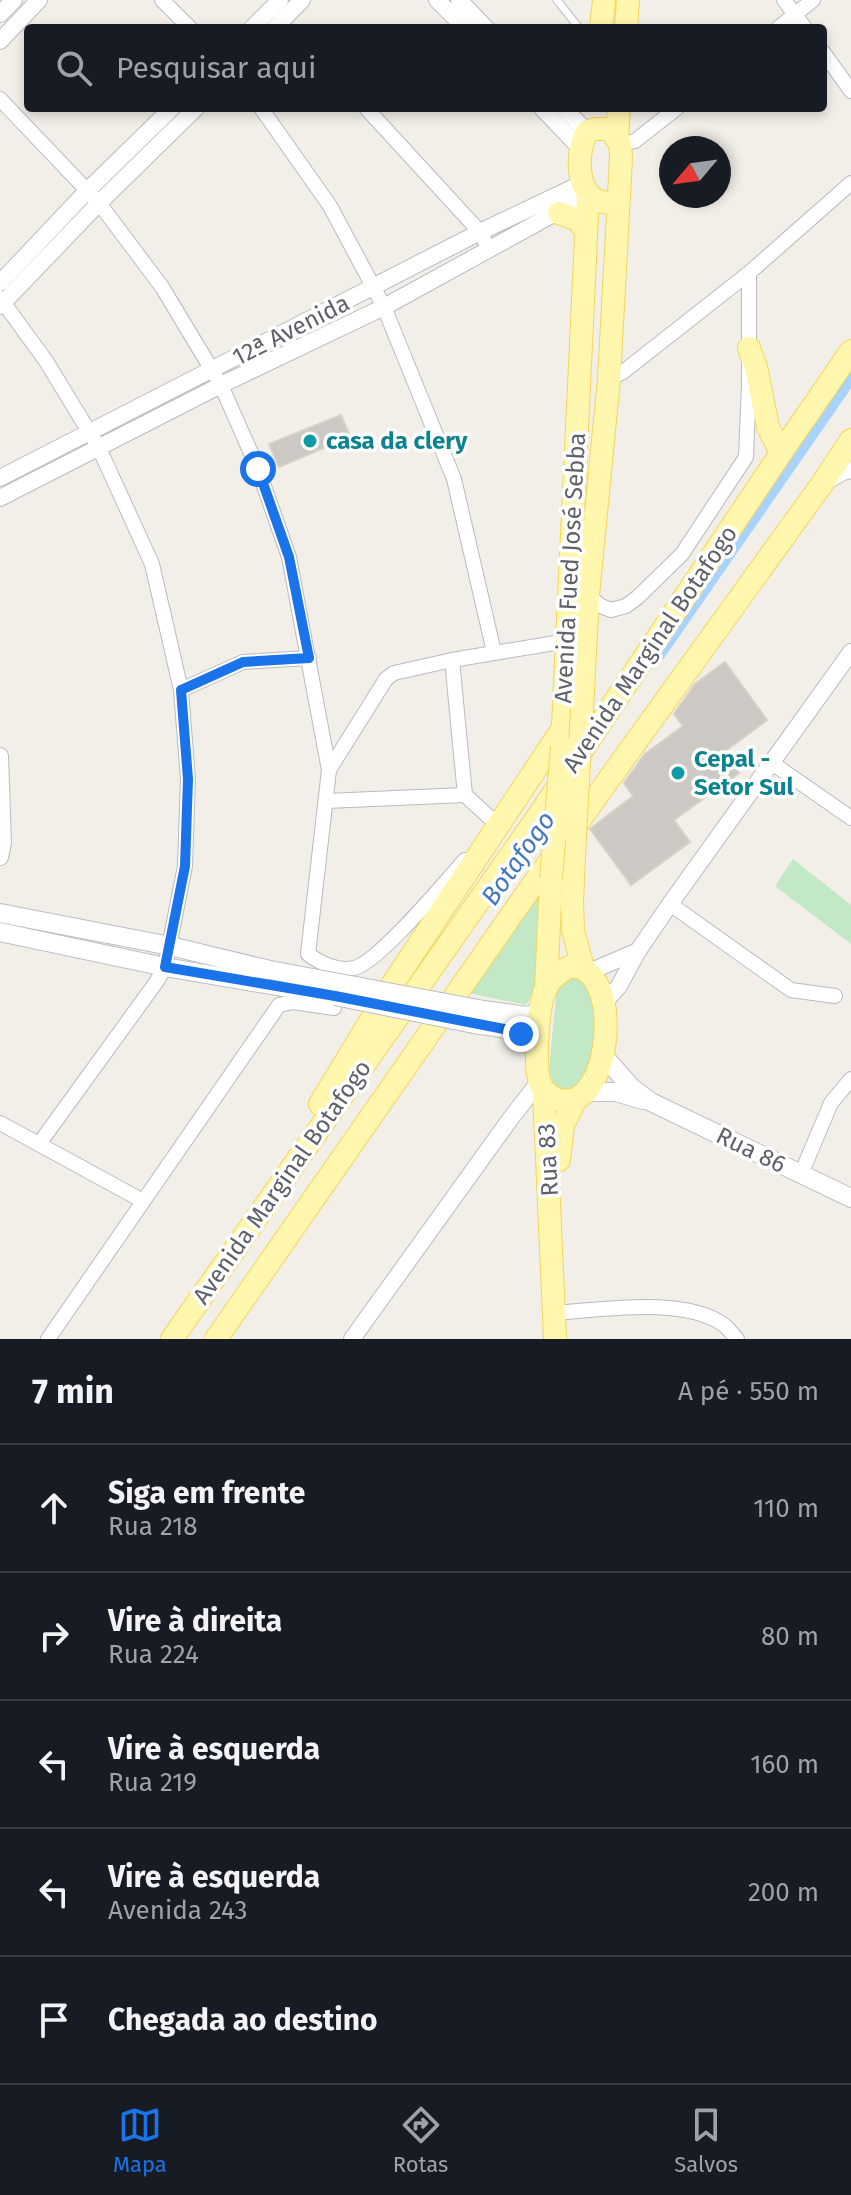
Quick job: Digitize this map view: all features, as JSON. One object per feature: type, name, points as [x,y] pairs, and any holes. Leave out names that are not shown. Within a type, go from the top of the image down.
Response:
[{"type":"main road","points":[[601,24],[604,0]]},
{"type":"main road","points":[[626,24],[628,0]]},
{"type":"main road","points":[[618,140],[619,112]]},
{"type":"main road","points":[[589,129],[610,129],[618,140]]},
{"type":"main road","name":"Avenida Fued José Sebba","points":[[537,1050],[544,998],[563,738],[586,232],[586,189],[580,166],[589,129]]},
{"type":"main road","name":"Avenida Fued José Sebba","points":[[604,1003],[598,986],[586,970],[573,930],[572,902],[588,595],[609,379],[621,158],[618,140]]},
{"type":"main road","points":[[586,189],[595,201],[613,202],[618,197]]},
{"type":"main road","points":[[559,213],[578,220],[586,232]]},
{"type":"main road","points":[[749,348],[768,427],[781,453]]},
{"type":"main road","name":"Avenida Marginal Botafogo","points":[[172,1339],[539,815],[851,351]]},
{"type":"main road","name":"Avenida Marginal Botafogo","points":[[216,1339],[529,890],[851,440]]},
{"type":"main road","points":[[567,641],[574,643],[582,703]]},
{"type":"main road","points":[[297,1160],[311,1119],[394,982],[500,822],[563,738]]},
{"type":"main road","points":[[0,913],[170,946],[479,1017],[521,1034],[537,1050]]},
{"type":"main road","points":[[0,932],[334,1002],[479,1017],[532,1015],[560,971],[569,967],[586,970]]},
{"type":"main road","name":"Rua 83","points":[[551,1229],[563,1125],[598,1070],[606,1019],[604,1003]]},
{"type":"main road","name":"Rua 83","points":[[537,1050],[551,1229],[555,1339]]},
{"type":"main road","name":"Rua 86","points":[[601,1053],[632,1088],[651,1102]]},
{"type":"main road","points":[[542,1086],[552,1097],[563,1101],[582,1096]]},
{"type":"main road","name":"Rua 86","points":[[582,1096],[616,1092],[651,1102],[851,1198]]},
{"type":"street","points":[[0,14],[14,0]]},
{"type":"street","points":[[0,41],[39,0]]},
{"type":"street","points":[[162,0],[186,24]]},
{"type":"street","points":[[262,24],[281,16],[302,0]]},
{"type":"street","points":[[437,0],[461,24]]},
{"type":"street","points":[[459,0],[482,24]]},
{"type":"street","points":[[784,0],[802,24]]},
{"type":"street","points":[[783,24],[813,0]]},
{"type":"street","points":[[827,58],[851,91]]},
{"type":"street","points":[[0,99],[93,197],[162,287],[221,385],[258,469],[289,557],[329,770],[308,954],[323,965],[353,969],[373,959],[500,822],[489,817],[465,795],[452,660]]},
{"type":"street","points":[[39,1144],[165,967],[185,866],[188,779],[181,690],[152,564],[95,440],[46,361],[1,302],[168,112]]},
{"type":"street","points":[[0,283],[191,112]]},
{"type":"street","points":[[264,112],[330,206],[384,307],[454,479],[494,652]]},
{"type":"street","points":[[370,112],[480,232],[489,249]]},
{"type":"street","points":[[551,112],[589,129]]},
{"type":"street","points":[[569,112],[589,129]]},
{"type":"street","points":[[618,140],[635,141],[672,112]]},
{"type":"street","points":[[609,379],[623,372],[749,273],[851,183]]},
{"type":"street","name":"12ª Avenida","points":[[0,498],[212,370],[480,232],[586,189]]},
{"type":"street","name":"12ª Avenida","points":[[0,478],[221,385],[384,307],[559,213],[586,189]]},
{"type":"street","points":[[588,595],[611,610],[626,606],[682,554],[746,457],[749,273]]},
{"type":"street","points":[[822,484],[851,470]]},
{"type":"street","points":[[329,770],[386,679],[394,673],[494,652],[567,641]]},
{"type":"street","points":[[604,1003],[619,986],[670,904],[851,652]]},
{"type":"street","points":[[181,690],[243,662],[309,658]]},
{"type":"street","points":[[0,756],[3,843],[0,857]]},
{"type":"street","points":[[772,763],[851,818]]},
{"type":"street","points":[[326,801],[465,795]]},
{"type":"street","points":[[670,904],[791,990],[835,996]]},
{"type":"street","points":[[586,970],[638,951]]},
{"type":"street","points":[[48,1339],[279,1005],[334,1002]]},
{"type":"street","points":[[801,1174],[831,1103],[851,1079]]},
{"type":"street","points":[[352,1339],[511,1118],[542,1086]]},
{"type":"street","points":[[0,1123],[143,1201]]},
{"type":"street","points":[[554,1313],[647,1307],[692,1310],[724,1325],[737,1339]]},
{"type":"lane","points":[[557,0],[576,24]]},
{"type":"green space","points":[[793,859],[851,905],[851,944],[775,886]]},
{"type":"green space","points":[[540,879],[535,989],[526,1005],[459,991]]},
{"type":"green space","points":[[567,975],[583,976],[598,1009],[584,1085],[574,1092],[561,1090],[554,1085],[549,1069],[557,986]]},
{"type":"building","name":"casa da clery","points":[[341,415],[350,437],[279,467],[269,444]]},
{"type":"building","name":"Cepal - Setor Sul","points":[[725,662],[767,720],[724,752],[739,773],[674,820],[690,842],[631,885],[590,829],[633,796],[624,783],[645,754],[683,726],[674,714],[695,684]]},
{"type":"waterway","name":"Botafogo","points":[[659,655],[851,378]]},
{"type":"place","name":"casa da clery","points":[[310,441]]},
{"type":"place","name":"Cepal - Setor Sul","points":[[678,773]]},
{"type":"route","points":[[258,469],[289,557],[309,658],[243,662],[181,690],[188,779],[185,866],[165,967],[335,996],[521,1034]]}]
